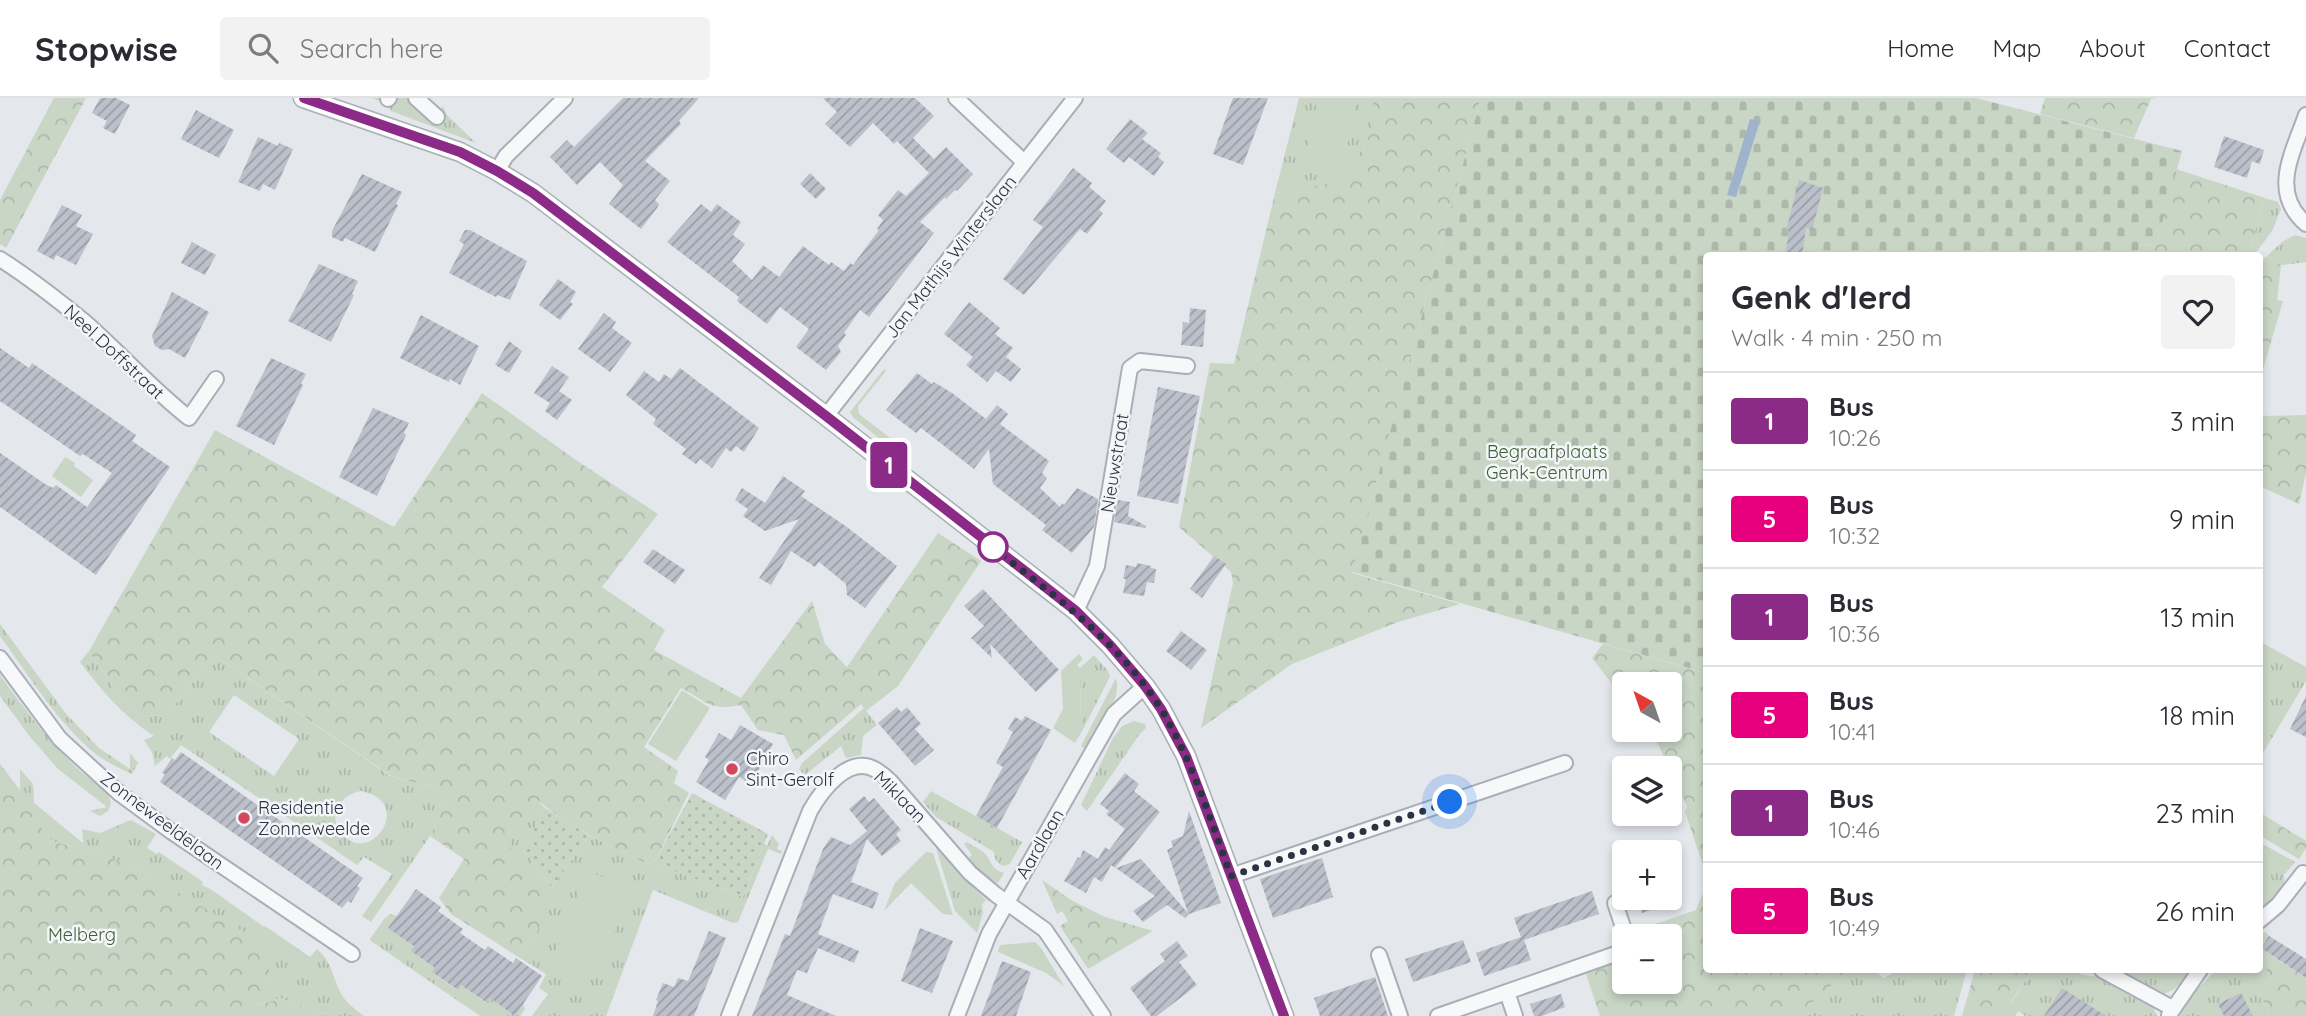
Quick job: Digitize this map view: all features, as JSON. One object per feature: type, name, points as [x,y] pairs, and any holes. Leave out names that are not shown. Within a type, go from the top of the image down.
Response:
[{"type":"street","points":[[303,98],[460,152],[533,193],[1076,611],[1145,686],[1161,709],[1186,756],[1284,1016]]},
{"type":"street","points":[[416,98],[437,117]]},
{"type":"street","points":[[497,171],[506,156],[565,98]]},
{"type":"street","points":[[956,98],[1024,162]]},
{"type":"street","name":"Jan Mathijs Winterslaan","points":[[826,416],[1075,98]]},
{"type":"street","points":[[2306,114],[2285,179],[2286,197],[2292,211],[2306,224]]},
{"type":"street","name":"Neel Doffstraat","points":[[0,259],[39,284],[189,418],[216,379]]},
{"type":"street","name":"Nieuwstraat","points":[[1076,611],[1097,566],[1130,369],[1140,361],[1187,366]]},
{"type":"street","name":"Zonneweeldelaan","points":[[0,658],[60,739],[119,793],[352,954]]},
{"type":"street","name":"Aardlaan","points":[[957,1016],[989,934],[1114,714],[1145,686]]},
{"type":"street","points":[[1231,876],[1564,763]]},
{"type":"street","name":"Miklaan","points":[[729,1016],[810,811],[820,793],[838,775],[857,766],[875,768],[890,781],[970,873],[1045,930],[1103,1016]]},
{"type":"street","points":[[2263,918],[2278,905],[2303,873]]},
{"type":"street","points":[[1379,955],[1400,1016]]},
{"type":"street","points":[[1438,1016],[1612,955]]},
{"type":"street","points":[[2107,973],[2170,1012],[2198,973]]},
{"type":"street","points":[[1507,992],[1516,1016]]},
{"type":"green space","points":[[54,98],[86,98],[6,248],[0,244],[0,200]]},
{"type":"green space","points":[[372,98],[411,98],[438,124],[444,117],[438,111],[443,106],[447,115],[476,143],[391,111],[388,104]]},
{"type":"green space","points":[[1299,98],[1373,98],[1373,129],[1343,182],[1275,193]]},
{"type":"green space","points":[[1318,98],[1358,98],[1342,169],[1304,161]]},
{"type":"green space","points":[[1373,98],[1481,98],[1352,573],[1460,604],[1398,622],[1292,664],[1201,728],[1233,583],[1231,572],[1179,527],[1210,363],[1234,364],[1275,193],[1343,181],[1373,129]]},
{"type":"green space","name":"Begraafplaats Genk-Centrum","points":[[1481,98],[1976,98],[2182,151],[2156,245],[2140,244],[2138,252],[1703,252],[1703,672],[1352,572]]},
{"type":"green space","points":[[2045,98],[2157,98],[2151,99],[2134,138],[2040,114]]},
{"type":"green space","points":[[2176,169],[2265,198],[2251,245],[2258,250],[2256,252],[2138,252],[2140,244],[2156,245]]},
{"type":"green space","points":[[2265,198],[2278,202],[2281,209],[2272,231],[2258,250],[2251,245]]},
{"type":"green space","points":[[2295,235],[2306,238],[2306,262],[2281,265],[2267,256],[2282,242]]},
{"type":"green space","points":[[2267,256],[2281,265],[2277,300],[2283,301],[2263,369],[2263,260]]},
{"type":"green space","points":[[884,369],[886,371],[858,406],[859,414],[907,451],[902,457],[850,412]]},
{"type":"green space","points":[[482,393],[658,514],[602,587],[665,630],[654,650],[741,698],[812,601],[825,644],[847,667],[938,533],[981,561],[898,686],[866,711],[861,704],[796,760],[784,735],[758,730],[741,705],[715,706],[681,688],[644,747],[678,771],[674,783],[689,793],[654,863],[648,864],[590,835],[536,799],[509,845],[541,890],[546,909],[535,938],[512,953],[451,914],[439,898],[464,859],[430,836],[448,799],[438,789],[391,776],[214,655],[167,715],[143,716],[118,695],[89,651],[215,430],[394,527]]},
{"type":"green space","points":[[2306,415],[2306,473],[2299,504],[2263,488],[2263,416]]},
{"type":"green space","points":[[65,457],[93,480],[81,497],[52,476]]},
{"type":"green space","points":[[0,624],[67,715],[99,748],[130,769],[130,753],[138,763],[132,774],[98,756],[70,730],[0,636]]},
{"type":"green space","points":[[2263,643],[2306,667],[2306,681],[2263,753]]},
{"type":"green space","points":[[1603,644],[1703,672],[1703,865],[1685,812],[1687,806],[1682,795],[1682,756],[1664,756],[1657,742],[1682,742],[1682,672],[1612,672],[1612,684],[1592,658]]},
{"type":"green space","points":[[89,651],[118,695],[143,716],[167,715],[214,655],[390,776],[438,789],[448,799],[430,836],[371,922],[362,916],[392,874],[364,857],[357,865],[181,745],[170,759],[167,756],[155,766],[152,752],[144,740],[154,736],[114,702],[80,662]],"holes":[[[234,695],[299,739],[274,776],[209,732]],[[361,791],[378,798],[386,808],[387,819],[374,839],[363,843],[351,841],[340,831],[335,817],[343,800]]]},
{"type":"green space","points":[[1079,654],[1083,659],[1077,665],[1080,668],[1081,733],[1075,743],[1053,728],[1063,709],[1061,671]]},
{"type":"green space","points":[[1094,655],[1110,677],[1081,733],[1080,668]]},
{"type":"green space","points":[[0,675],[57,747],[107,794],[111,804],[108,811],[100,816],[90,811],[107,807],[58,769],[31,738],[0,696]]},
{"type":"green space","points":[[1116,678],[1114,700],[1085,749],[1081,746]]},
{"type":"green space","points":[[682,690],[710,708],[676,761],[648,744]]},
{"type":"green space","points":[[864,708],[877,725],[863,736],[861,755],[846,758],[841,746],[805,775],[799,769],[802,763]]},
{"type":"green space","points":[[1134,721],[1145,724],[1146,728],[1087,811],[1081,805],[1113,738],[1122,726]]},
{"type":"green space","name":"Melberg","points":[[0,764],[33,803],[33,817],[52,841],[106,856],[148,874],[269,947],[269,975],[260,1005],[280,998],[331,1016],[0,1016]]},
{"type":"green space","points":[[20,769],[33,784],[34,803],[83,843],[82,829],[100,833],[131,820],[156,834],[147,848],[157,854],[159,852],[203,882],[202,885],[310,957],[317,949],[330,966],[343,997],[364,1016],[331,1016],[280,998],[259,1005],[269,975],[148,874],[106,856],[52,841],[33,817],[20,790]]},
{"type":"green space","points":[[931,791],[1022,842],[1010,864],[1001,865],[994,852],[936,817],[923,802]]},
{"type":"green space","points":[[692,793],[768,834],[743,897],[654,863]]},
{"type":"green space","points":[[536,799],[545,808],[523,849],[552,888],[589,835],[648,864],[654,863],[743,897],[764,844],[767,846],[772,835],[779,844],[777,849],[782,851],[781,854],[768,849],[738,922],[733,923],[653,890],[606,1016],[532,1016],[548,994],[539,988],[546,974],[512,953],[535,938],[508,845]]},
{"type":"green space","points":[[545,808],[589,835],[552,888],[523,849]]},
{"type":"green space","points":[[2263,814],[2306,841],[2306,848],[2299,859],[2263,837]]},
{"type":"green space","points":[[966,842],[983,852],[995,868],[1004,873],[998,883],[984,877],[966,860],[972,855],[964,844]]},
{"type":"green space","points":[[2263,844],[2295,862],[2284,875],[2285,887],[2263,910]]},
{"type":"green space","points":[[936,848],[986,900],[982,904],[983,913],[977,933],[955,911]]},
{"type":"green space","points":[[926,852],[933,853],[953,915],[943,914],[911,883],[884,911],[895,883]]},
{"type":"green space","points":[[588,871],[632,889],[595,979],[552,961]]},
{"type":"green space","points":[[1042,880],[1071,900],[1105,917],[1153,931],[1088,969],[1060,926],[1068,921],[1062,911],[1057,914]]},
{"type":"green space","points":[[1703,893],[1703,973],[1846,973],[1797,1016],[1600,1016],[1586,974],[1612,964],[1612,994],[1682,994],[1682,924],[1656,924],[1696,910]]},
{"type":"green space","points":[[391,914],[397,916],[414,946],[411,951],[435,968],[433,973],[457,990],[461,985],[486,1003],[490,998],[515,1016],[480,1016],[371,941],[385,918]]},
{"type":"green space","points":[[2263,933],[2269,936],[2263,945]]},
{"type":"green space","points":[[1035,942],[1064,986],[1046,973],[998,952],[1000,945]]},
{"type":"green space","points":[[2263,949],[2275,958],[2254,986],[2272,1016],[2180,1016],[2195,991],[2213,973],[2263,973]]},
{"type":"green space","points":[[2275,958],[2306,978],[2306,1016],[2272,1016],[2254,986]]},
{"type":"green space","points":[[1846,973],[1878,973],[1884,978],[1893,973],[1966,973],[1954,1016],[1796,1016]]},
{"type":"green space","points":[[1974,973],[2031,973],[2010,1003],[2019,1011],[2015,1016],[1962,1016]]},
{"type":"green space","points":[[2031,973],[2079,973],[2098,977],[2130,996],[2152,1005],[2157,1016],[2025,1016],[2010,1004]]},
{"type":"green space","points":[[2121,973],[2189,973],[2176,988],[2164,994],[2142,986]]},
{"type":"green space","points":[[523,1004],[525,1009],[520,1016],[515,1016]]},
{"type":"water","points":[[1750,119],[1760,121],[1736,197],[1727,195]]},
{"type":"building","points":[[100,98],[116,98],[130,105],[115,134],[103,128],[107,121],[92,113]]},
{"type":"building","points":[[623,98],[699,98],[679,121],[681,124],[645,161],[670,181],[655,200],[659,204],[641,229],[609,204],[623,185],[600,162],[577,185],[550,157],[567,140],[574,147]]},
{"type":"building","points":[[823,98],[915,98],[934,116],[913,138],[934,159],[946,147],[973,174],[920,222],[934,233],[869,317],[860,310],[838,346],[841,352],[826,370],[796,347],[809,329],[780,307],[767,324],[737,301],[739,297],[667,242],[701,204],[711,212],[717,204],[741,222],[733,235],[745,244],[732,261],[752,280],[763,265],[779,277],[803,246],[829,265],[831,262],[844,271],[850,263],[853,265],[879,230],[877,229],[883,220],[878,215],[898,190],[906,196],[929,173],[897,141],[894,144],[873,123],[850,147],[825,124],[837,112]]},
{"type":"building","points":[[1233,98],[1268,98],[1243,165],[1213,154]]},
{"type":"building","points":[[196,110],[234,130],[219,158],[181,139]]},
{"type":"building","points":[[1130,119],[1148,133],[1142,139],[1161,153],[1158,157],[1164,162],[1154,176],[1129,157],[1124,163],[1106,149]]},
{"type":"building","points":[[2224,136],[2264,150],[2260,164],[2252,161],[2247,178],[2214,167]]},
{"type":"building","points":[[258,137],[293,149],[275,190],[263,184],[260,191],[238,182]]},
{"type":"building","points":[[1073,168],[1092,183],[1089,187],[1106,201],[1099,210],[1103,213],[1087,234],[1080,229],[1024,295],[1003,279],[1043,227],[1033,220]]},
{"type":"building","points":[[810,173],[826,189],[816,199],[800,184]]},
{"type":"building","points":[[362,174],[402,192],[375,252],[345,238],[343,242],[332,237],[332,231]]},
{"type":"building","points":[[1799,180],[1823,188],[1812,230],[1806,228],[1803,252],[1786,252],[1789,231],[1786,231]]},
{"type":"building","points":[[62,205],[82,215],[76,226],[93,234],[76,265],[56,255],[54,260],[37,251]]},
{"type":"building","points":[[465,230],[470,230],[527,261],[510,300],[497,295],[496,297],[449,273],[464,244],[459,241]]},
{"type":"building","points":[[192,242],[216,255],[205,275],[181,263]]},
{"type":"building","points":[[319,264],[358,281],[331,342],[288,321]]},
{"type":"building","points":[[558,279],[576,292],[570,302],[573,304],[560,320],[539,305]]},
{"type":"building","points":[[172,292],[209,312],[185,358],[169,349],[162,350],[155,346],[152,336]]},
{"type":"building","points":[[969,302],[1000,328],[995,334],[1013,348],[1006,357],[1021,369],[1011,382],[996,371],[987,382],[966,365],[973,357],[944,334]]},
{"type":"building","points":[[1190,308],[1206,310],[1203,347],[1181,345],[1183,322],[1189,323]]},
{"type":"building","points":[[604,313],[616,322],[612,328],[632,343],[610,372],[578,349]]},
{"type":"building","points":[[421,315],[479,346],[460,385],[400,358]]},
{"type":"building","points":[[509,341],[522,351],[509,373],[495,365]]},
{"type":"building","points":[[0,348],[29,368],[32,363],[136,435],[132,441],[170,467],[96,575],[0,507],[0,453],[45,484],[53,488],[56,485],[87,507],[112,473],[83,454],[80,456],[0,401]]},
{"type":"building","points":[[271,358],[306,374],[274,445],[236,426]]},
{"type":"building","points":[[552,366],[569,377],[559,391],[572,400],[557,420],[545,411],[550,403],[534,393]]},
{"type":"building","points":[[680,368],[759,428],[744,452],[736,446],[731,452],[726,448],[712,468],[700,459],[696,464],[682,454],[686,449],[653,424],[656,419],[626,395],[644,371],[659,382],[664,374],[671,379]]},
{"type":"building","points":[[917,373],[932,384],[934,382],[952,393],[986,419],[997,405],[1008,414],[1000,424],[1049,461],[1042,473],[1047,478],[1040,488],[1060,507],[1077,488],[1098,499],[1094,527],[1072,553],[1042,530],[1046,525],[993,484],[989,449],[974,469],[921,428],[916,433],[886,410]]},
{"type":"building","points":[[1158,387],[1200,396],[1178,504],[1137,496]]},
{"type":"building","points":[[373,408],[409,423],[377,496],[339,477]]},
{"type":"building","points":[[783,476],[805,491],[801,496],[897,566],[865,608],[847,595],[846,584],[819,562],[815,567],[791,551],[771,585],[759,578],[799,519],[765,531],[743,516],[748,509],[735,500],[742,488],[765,503]]},
{"type":"building","points":[[1118,500],[1130,502],[1128,516],[1146,526],[1145,528],[1114,522]]},
{"type":"building","points":[[653,549],[685,570],[675,584],[643,562]]},
{"type":"building","points":[[1214,556],[1226,564],[1202,598],[1190,589]]},
{"type":"building","points":[[1137,563],[1156,569],[1154,583],[1147,582],[1144,596],[1123,593],[1126,565],[1136,567]]},
{"type":"building","points":[[983,589],[1059,670],[1036,692],[990,644],[992,658],[971,638],[984,626],[964,606]]},
{"type":"building","points":[[1181,631],[1207,650],[1191,670],[1166,651]]},
{"type":"building","points":[[2306,696],[2306,737],[2290,729]]},
{"type":"building","points":[[897,707],[901,712],[907,707],[921,724],[915,729],[934,750],[915,766],[878,723]]},
{"type":"building","points":[[1025,716],[1051,730],[997,828],[976,816],[1003,767],[996,763],[1013,732],[1008,729],[1015,717],[1022,721]]},
{"type":"building","name":"Chiro Sint-Gerolf","points":[[740,725],[773,744],[751,784],[739,777],[725,800],[696,782],[709,760],[705,757],[719,733],[731,740]]},
{"type":"building","points":[[181,752],[363,878],[351,903],[348,901],[342,908],[160,782],[165,774],[162,773],[172,758],[175,760]]},
{"type":"building","points":[[1125,773],[1139,784],[1134,791],[1160,812],[1115,868],[1111,865],[1102,882],[1094,877],[1086,893],[1064,881],[1083,850],[1098,859],[1105,847],[1109,850],[1125,829],[1106,814],[1109,811],[1100,804]]},
{"type":"building","points":[[864,796],[869,802],[874,798],[901,830],[896,834],[901,841],[882,856],[867,839],[851,882],[879,893],[873,909],[833,894],[818,934],[859,951],[854,963],[818,948],[807,973],[797,970],[787,995],[836,1016],[752,1016],[785,934],[790,936],[823,849],[831,837],[850,845],[867,831],[849,809]]},
{"type":"building","points":[[1189,811],[1221,903],[1189,914],[1185,918],[1167,905],[1143,922],[1133,911],[1155,896],[1116,868],[1141,859],[1188,913],[1167,850],[1173,847],[1171,841],[1183,836]]},
{"type":"building","points":[[1322,858],[1333,897],[1273,918],[1260,879]]},
{"type":"building","points":[[416,889],[441,907],[438,911],[463,929],[460,933],[485,950],[488,946],[513,963],[516,958],[542,976],[515,1016],[490,998],[487,1003],[461,985],[458,990],[432,972],[435,968],[411,951],[414,946],[388,928]]},
{"type":"building","points":[[1592,891],[1599,914],[1524,940],[1531,960],[1484,976],[1476,953],[1521,937],[1514,918]]},
{"type":"building","points":[[920,928],[953,941],[932,993],[901,981]]},
{"type":"building","points":[[709,931],[726,938],[694,1016],[653,1016],[663,983],[674,987],[678,978],[688,981]]},
{"type":"building","points":[[2269,936],[2306,959],[2306,978],[2263,949]]},
{"type":"building","points":[[1463,940],[1471,962],[1413,982],[1405,959]]},
{"type":"building","points":[[1177,941],[1188,956],[1179,962],[1197,985],[1157,1016],[1151,1016],[1130,988],[1165,961],[1160,954]]},
{"type":"building","points":[[1002,961],[1031,972],[1016,1016],[981,1016]]},
{"type":"building","points":[[1375,977],[1388,1016],[1320,1016],[1314,998]]},
{"type":"building","points":[[2062,988],[2106,1016],[2044,1016]]},
{"type":"building","points":[[2241,993],[2253,1016],[2224,1016],[2218,1004]]},
{"type":"building","points":[[1561,994],[1565,1007],[1542,1016],[1534,1016],[1530,1004]]},
{"type":"bus line","name":"1","points":[[304,98],[460,152],[533,193],[1076,611],[1145,686],[1161,709],[1186,756],[1284,1016]]},
{"type":"place","name":"Chiro Sint-Gerolf","points":[[732,769]]},
{"type":"place","name":"Residentie Zonneweelde","points":[[244,818]]},
{"type":"route","points":[[993,547],[988,544],[1076,611],[1145,686],[1161,709],[1186,756],[1231,876],[1450,802]]}]
